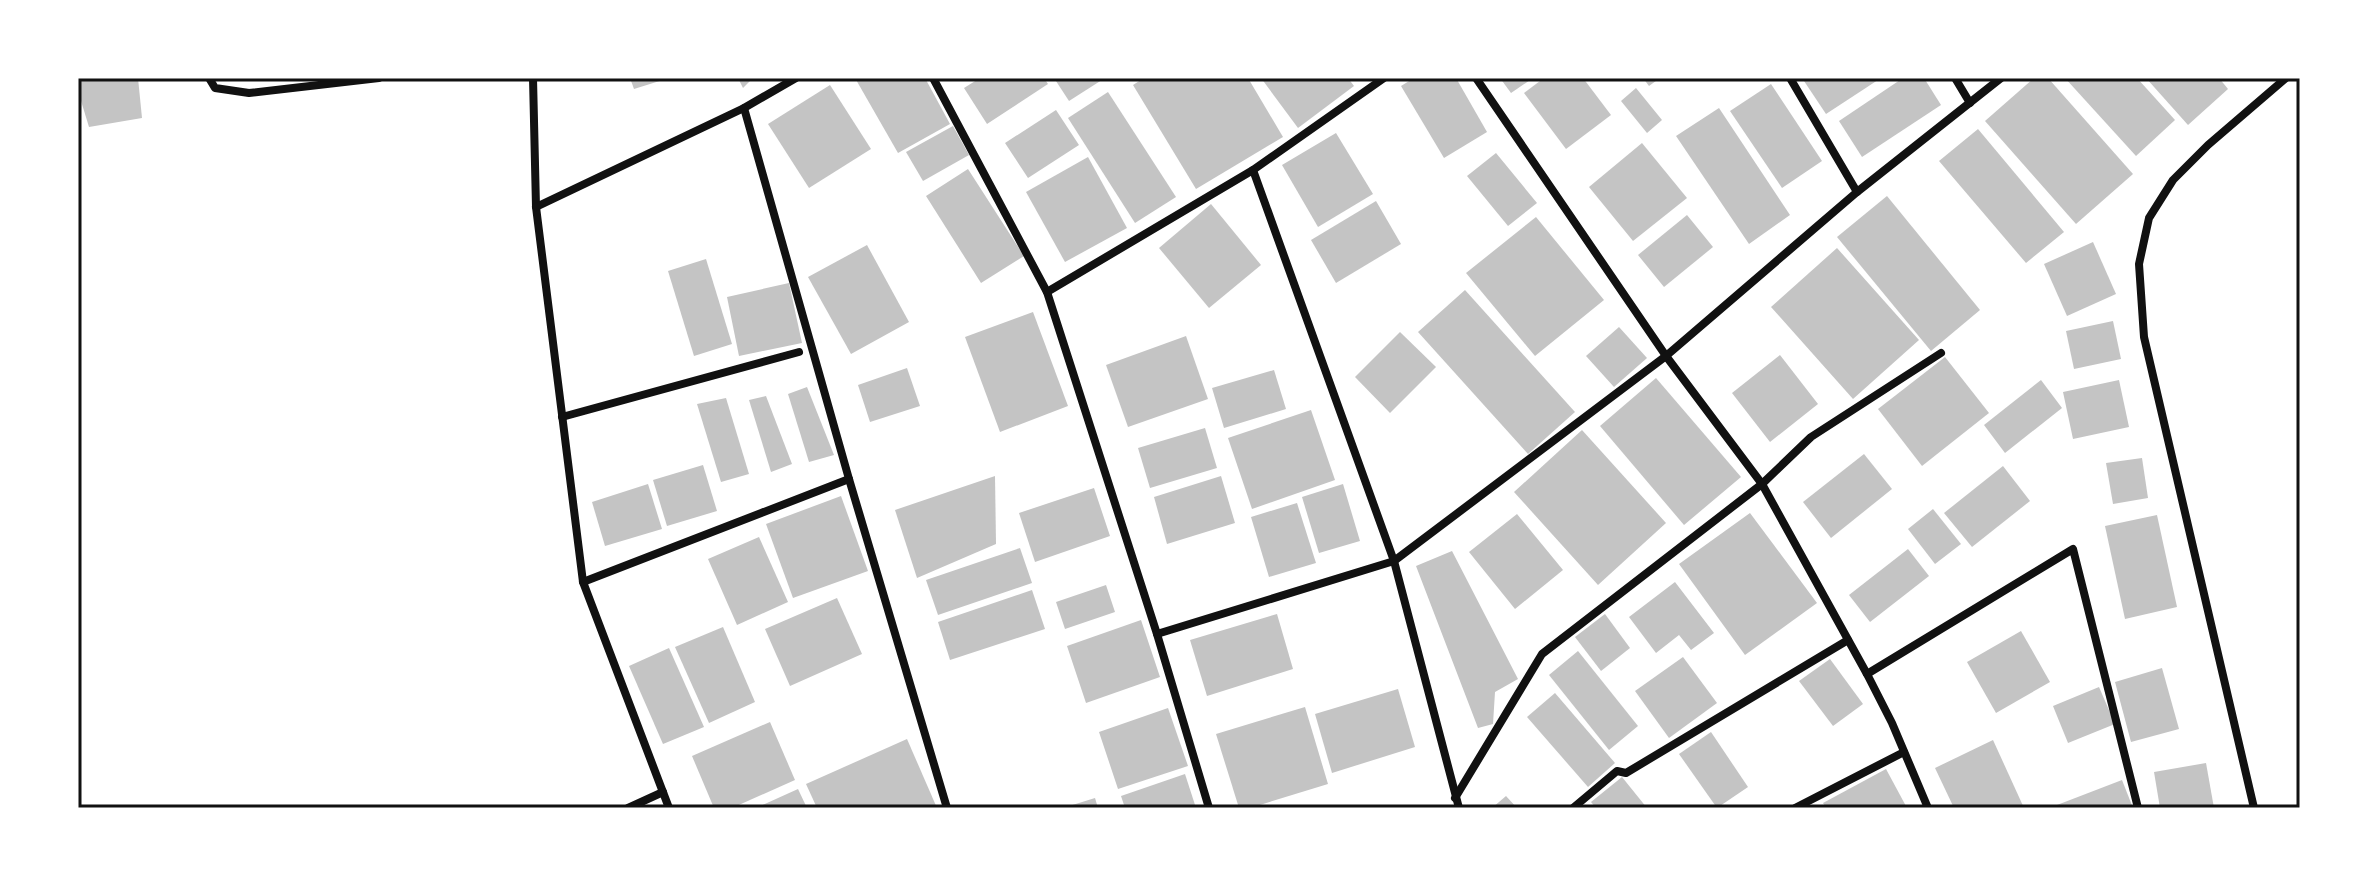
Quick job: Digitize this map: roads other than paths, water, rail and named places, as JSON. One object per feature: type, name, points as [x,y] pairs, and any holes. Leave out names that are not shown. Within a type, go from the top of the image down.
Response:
[{"type":"street","points":[[209,78],[215,88],[249,93],[379,78]]},
{"type":"street","points":[[533,78],[536,207],[583,582],[669,808]]},
{"type":"street","points":[[536,207],[744,108],[796,78]]},
{"type":"street","points":[[933,78],[1047,292],[1157,634],[1209,808]]},
{"type":"street","points":[[1047,292],[1253,170],[1384,78]]},
{"type":"street","points":[[1476,78],[1666,356],[1762,484],[1867,674],[1928,808]]},
{"type":"street","points":[[1790,78],[1857,192]]},
{"type":"street","points":[[1955,78],[1970,103]]},
{"type":"street","points":[[1157,634],[1394,561],[1666,356],[1857,192],[2001,78]]},
{"type":"street","points":[[2254,808],[2144,337],[2139,264],[2149,218],[2173,180],[2208,145],[2286,78]]},
{"type":"street","points":[[744,108],[849,479],[947,808]]},
{"type":"street","points":[[1253,170],[1394,561],[1459,808]]},
{"type":"street","points":[[562,417],[799,352]]},
{"type":"street","points":[[1455,798],[1542,654],[1762,484],[1811,437],[1941,353]]},
{"type":"street","points":[[583,582],[849,479]]},
{"type":"street","points":[[1867,674],[2073,549],[2138,808]]},
{"type":"street","points":[[1573,808],[1617,771],[1626,773],[1848,640]]},
{"type":"street","points":[[1795,808],[1904,752]]},
{"type":"street","points":[[628,808],[663,792]]}]
